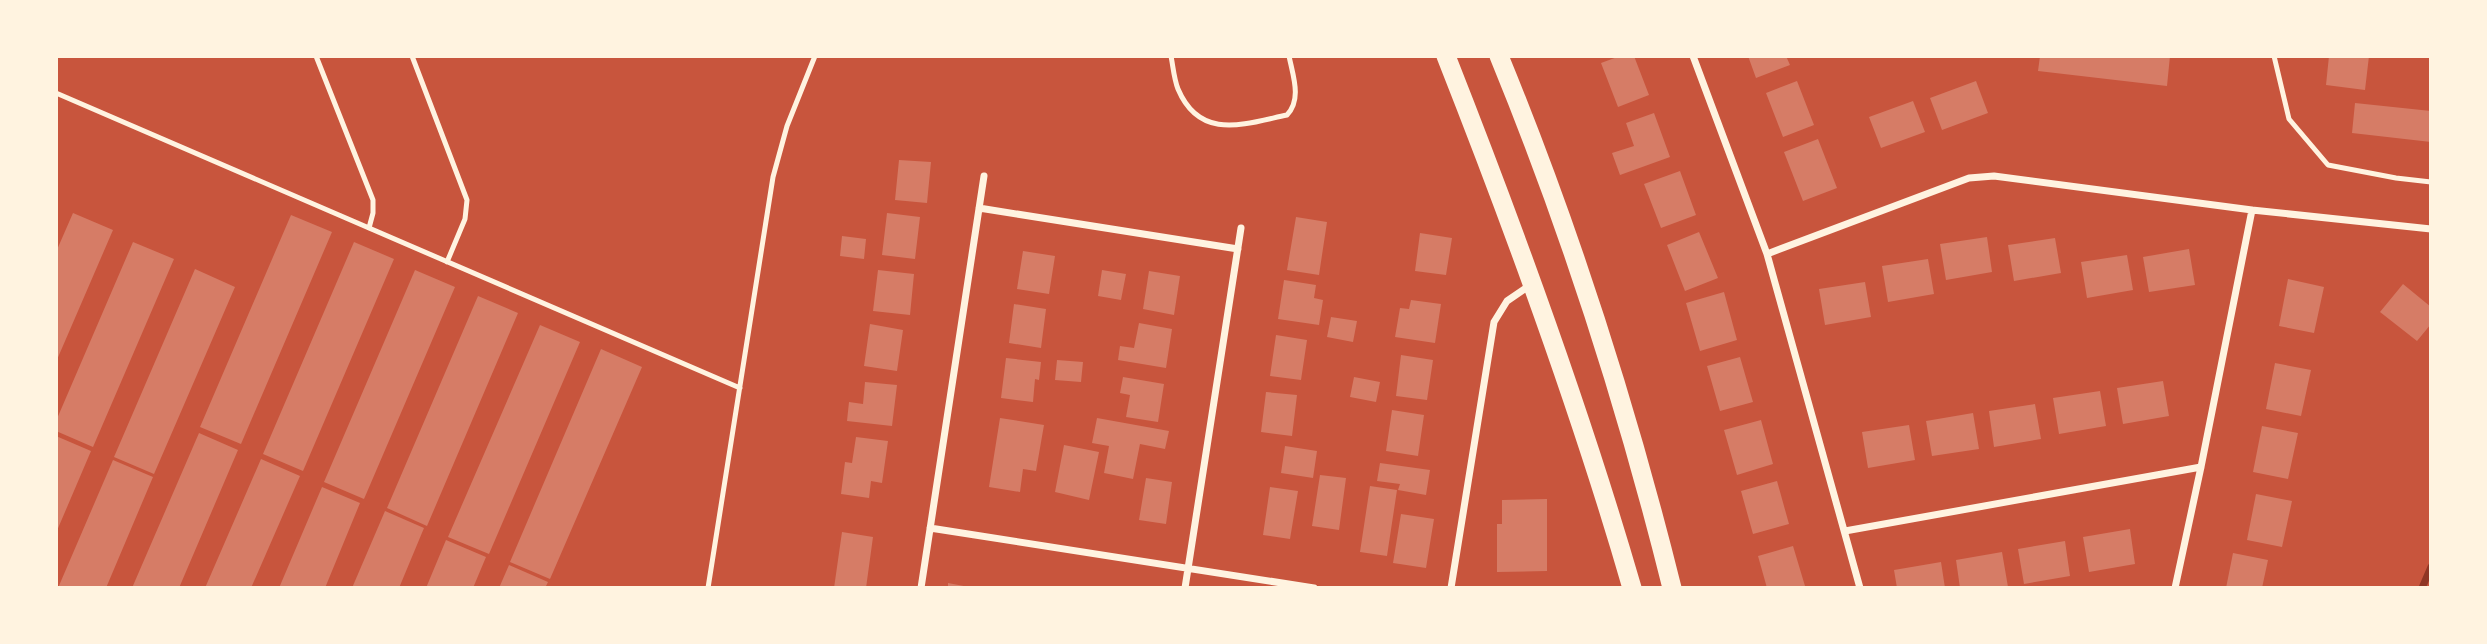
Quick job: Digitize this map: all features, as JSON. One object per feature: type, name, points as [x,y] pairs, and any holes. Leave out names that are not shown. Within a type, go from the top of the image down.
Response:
[{"type":"highway","points":[[1446,56],[1533,284],[1603,492],[1632,588]]},
{"type":"highway","points":[[1499,56],[1583,281],[1631,435],[1672,588]]},
{"type":"street","points":[[1693,56],[1767,254],[1860,588]]},
{"type":"street","points":[[920,588],[984,176]]},
{"type":"street","points":[[1767,254],[1969,178],[1994,176],[2431,229]]},
{"type":"street","points":[[979,208],[1238,249]]},
{"type":"street","points":[[2175,588],[2202,467],[2252,209]]},
{"type":"street","points":[[1185,588],[1241,228]]},
{"type":"street","points":[[1451,588],[1494,322],[1507,301],[1533,284]]},
{"type":"street","points":[[1845,531],[2202,467]]},
{"type":"street","points":[[930,528],[1314,588]]},
{"type":"lane","points":[[316,56],[373,200],[369,228]]},
{"type":"lane","points":[[412,56],[467,200],[465,219],[447,262]]},
{"type":"lane","points":[[708,588],[773,177],[787,126],[815,56]]},
{"type":"lane","points":[[1171,56],[1177,88],[1190,108],[1207,124],[1231,127],[1287,115],[1293,109],[1296,91],[1289,56]]},
{"type":"lane","points":[[2274,56],[2289,119],[2328,165],[2431,182]]},
{"type":"lane","points":[[56,93],[740,388]]},
{"type":"building","points":[[1620,56],[1634,56],[1649,95],[1618,107],[1601,63]]},
{"type":"building","points":[[1748,56],[1786,56],[1790,65],[1756,78]]},
{"type":"building","points":[[2040,56],[2170,56],[2167,86],[2038,71]]},
{"type":"building","points":[[2329,56],[2369,56],[2365,90],[2326,85]]},
{"type":"building","points":[[1797,81],[1814,125],[1783,137],[1766,93]]},
{"type":"building","points":[[1976,81],[1988,113],[1942,130],[1930,98]]},
{"type":"building","points":[[1913,101],[1925,132],[1881,148],[1869,117]]},
{"type":"building","points":[[2355,103],[2431,111],[2431,142],[2352,133]]},
{"type":"building","points":[[1654,113],[1670,157],[1620,175],[1612,153],[1634,146],[1626,123]]},
{"type":"building","points":[[1818,139],[1837,188],[1803,201],[1784,152]]},
{"type":"building","points":[[899,160],[931,162],[927,203],[895,200]]},
{"type":"building","points":[[1680,171],[1696,215],[1661,228],[1644,184]]},
{"type":"building","points":[[73,213],[113,230],[56,362],[56,252]]},
{"type":"building","points":[[887,213],[920,217],[915,259],[882,255]]},
{"type":"building","points":[[291,215],[332,232],[241,444],[200,427]]},
{"type":"building","points":[[1296,217],[1327,222],[1319,275],[1287,270]]},
{"type":"building","points":[[1699,232],[1718,278],[1685,291],[1667,245]]},
{"type":"building","points":[[1420,233],[1452,238],[1446,275],[1415,271]]},
{"type":"building","points":[[842,236],[866,239],[864,259],[840,256]]},
{"type":"building","points":[[1987,237],[1992,272],[1946,280],[1940,244]]},
{"type":"building","points":[[2055,238],[2061,273],[2014,281],[2008,245]]},
{"type":"building","points":[[133,242],[174,259],[93,447],[56,431],[56,421]]},
{"type":"building","points":[[354,242],[394,259],[303,471],[263,454]]},
{"type":"building","points":[[2189,249],[2195,285],[2149,292],[2143,257]]},
{"type":"building","points":[[1023,251],[1055,256],[1049,294],[1017,289]]},
{"type":"building","points":[[2127,255],[2133,290],[2087,298],[2081,262]]},
{"type":"building","points":[[1928,259],[1934,294],[1888,302],[1882,266]]},
{"type":"building","points":[[195,269],[235,287],[154,474],[114,457]]},
{"type":"building","points":[[415,270],[455,287],[364,499],[324,482]]},
{"type":"building","points":[[878,270],[914,274],[910,315],[873,311]]},
{"type":"building","points":[[1102,270],[1126,274],[1121,300],[1098,296]]},
{"type":"building","points":[[1149,271],[1180,276],[1174,315],[1143,309]]},
{"type":"building","points":[[2288,279],[2324,287],[2314,333],[2279,326]]},
{"type":"building","points":[[1284,280],[1316,285],[1314,298],[1323,300],[1319,325],[1278,319]]},
{"type":"building","points":[[1865,282],[1871,317],[1825,325],[1819,289]]},
{"type":"building","points":[[2403,284],[2431,307],[2431,324],[2417,341],[2380,312]]},
{"type":"building","points":[[1724,292],[1737,340],[1700,351],[1686,303]]},
{"type":"building","points":[[478,296],[518,313],[427,526],[387,508]]},
{"type":"building","points":[[1411,300],[1441,304],[1435,343],[1395,337],[1400,308],[1409,309]]},
{"type":"building","points":[[1014,304],[1046,309],[1041,348],[1009,343]]},
{"type":"building","points":[[1331,317],[1357,321],[1353,342],[1327,337]]},
{"type":"building","points":[[1139,323],[1172,329],[1166,368],[1118,360],[1120,346],[1134,348]]},
{"type":"building","points":[[870,324],[903,330],[897,371],[864,366]]},
{"type":"building","points":[[540,325],[580,342],[489,554],[448,537]]},
{"type":"building","points":[[1276,335],[1307,340],[1301,380],[1270,376]]},
{"type":"building","points":[[601,349],[642,367],[550,579],[510,562]]},
{"type":"building","points":[[1401,355],[1433,360],[1427,400],[1396,396]]},
{"type":"building","points":[[1740,357],[1753,402],[1720,411],[1707,366]]},
{"type":"building","points":[[1006,358],[1041,362],[1039,380],[1035,379],[1033,402],[1001,398]]},
{"type":"building","points":[[1057,360],[1083,362],[1081,382],[1055,380]]},
{"type":"building","points":[[2275,363],[2311,370],[2301,416],[2266,409]]},
{"type":"building","points":[[1123,377],[1164,384],[1158,422],[1126,417],[1130,395],[1120,393]]},
{"type":"building","points":[[1354,377],[1380,382],[1376,402],[1350,397]]},
{"type":"building","points":[[2163,381],[2169,416],[2123,424],[2117,388]]},
{"type":"building","points":[[865,382],[897,385],[892,426],[847,421],[849,402],[863,404]]},
{"type":"building","points":[[2100,391],[2106,426],[2059,434],[2053,398]]},
{"type":"building","points":[[1266,392],[1297,395],[1292,436],[1261,432]]},
{"type":"building","points":[[2035,404],[2041,439],[1994,447],[1989,411]]},
{"type":"building","points":[[1392,410],[1424,415],[1418,456],[1386,451]]},
{"type":"building","points":[[1973,413],[1979,449],[1932,456],[1926,421]]},
{"type":"building","points":[[1000,418],[1044,425],[1036,471],[1023,469],[1020,492],[989,487]]},
{"type":"building","points":[[1097,418],[1169,431],[1165,449],[1140,444],[1133,479],[1104,473],[1109,446],[1092,443]]},
{"type":"building","points":[[1761,420],[1773,464],[1737,475],[1724,430]]},
{"type":"building","points":[[1909,425],[1915,460],[1868,468],[1862,432]]},
{"type":"building","points":[[2262,426],[2298,433],[2288,479],[2253,472]]},
{"type":"building","points":[[199,433],[238,450],[179,588],[132,588]]},
{"type":"building","points":[[56,436],[91,451],[56,533]]},
{"type":"building","points":[[856,437],[888,441],[882,483],[871,481],[869,498],[841,494],[845,462],[852,463]]},
{"type":"building","points":[[1064,445],[1099,452],[1089,500],[1055,492]]},
{"type":"building","points":[[1285,446],[1317,451],[1313,478],[1281,473]]},
{"type":"building","points":[[261,459],[300,476],[251,588],[205,588]]},
{"type":"building","points":[[113,460],[153,477],[106,588],[58,588]]},
{"type":"building","points":[[1380,463],[1430,470],[1426,495],[1398,490],[1400,484],[1377,481]]},
{"type":"building","points":[[1320,475],[1346,478],[1339,530],[1312,526]]},
{"type":"building","points":[[1146,478],[1172,482],[1166,524],[1139,520]]},
{"type":"building","points":[[1777,481],[1789,524],[1753,534],[1741,491]]},
{"type":"building","points":[[1370,486],[1397,490],[1387,556],[1360,552]]},
{"type":"building","points":[[322,487],[360,503],[325,588],[279,588]]},
{"type":"building","points":[[1270,487],[1298,491],[1290,539],[1263,535]]},
{"type":"building","points":[[2256,494],[2292,501],[2282,547],[2247,540]]},
{"type":"building","points":[[1547,499],[1547,571],[1497,572],[1497,524],[1502,524],[1502,500]]},
{"type":"building","points":[[385,511],[424,528],[399,588],[352,588]]},
{"type":"building","points":[[1401,514],[1434,519],[1426,568],[1393,563]]},
{"type":"building","points":[[2130,529],[2135,564],[2089,572],[2083,537]]},
{"type":"building","points":[[842,532],[873,537],[866,588],[834,588]]},
{"type":"building","points":[[446,540],[486,557],[473,588],[426,588]]},
{"type":"building","points":[[2065,541],[2070,576],[2024,584],[2018,549]]},
{"type":"building","points":[[1793,546],[1805,586],[1767,588],[1758,556]]},
{"type":"building","points":[[2002,552],[2008,587],[1960,588],[1956,560]]},
{"type":"building","points":[[2233,553],[2268,560],[2262,588],[2226,588]]},
{"type":"building","points":[[1941,562],[1945,588],[1897,588],[1894,570]]},
{"type":"building","points":[[509,565],[548,582],[545,588],[499,588]]},
{"type":"building","points":[[948,583],[969,587],[969,588],[948,588]]},
{"type":"waterway","points":[[2422,588],[2431,567]]}]
